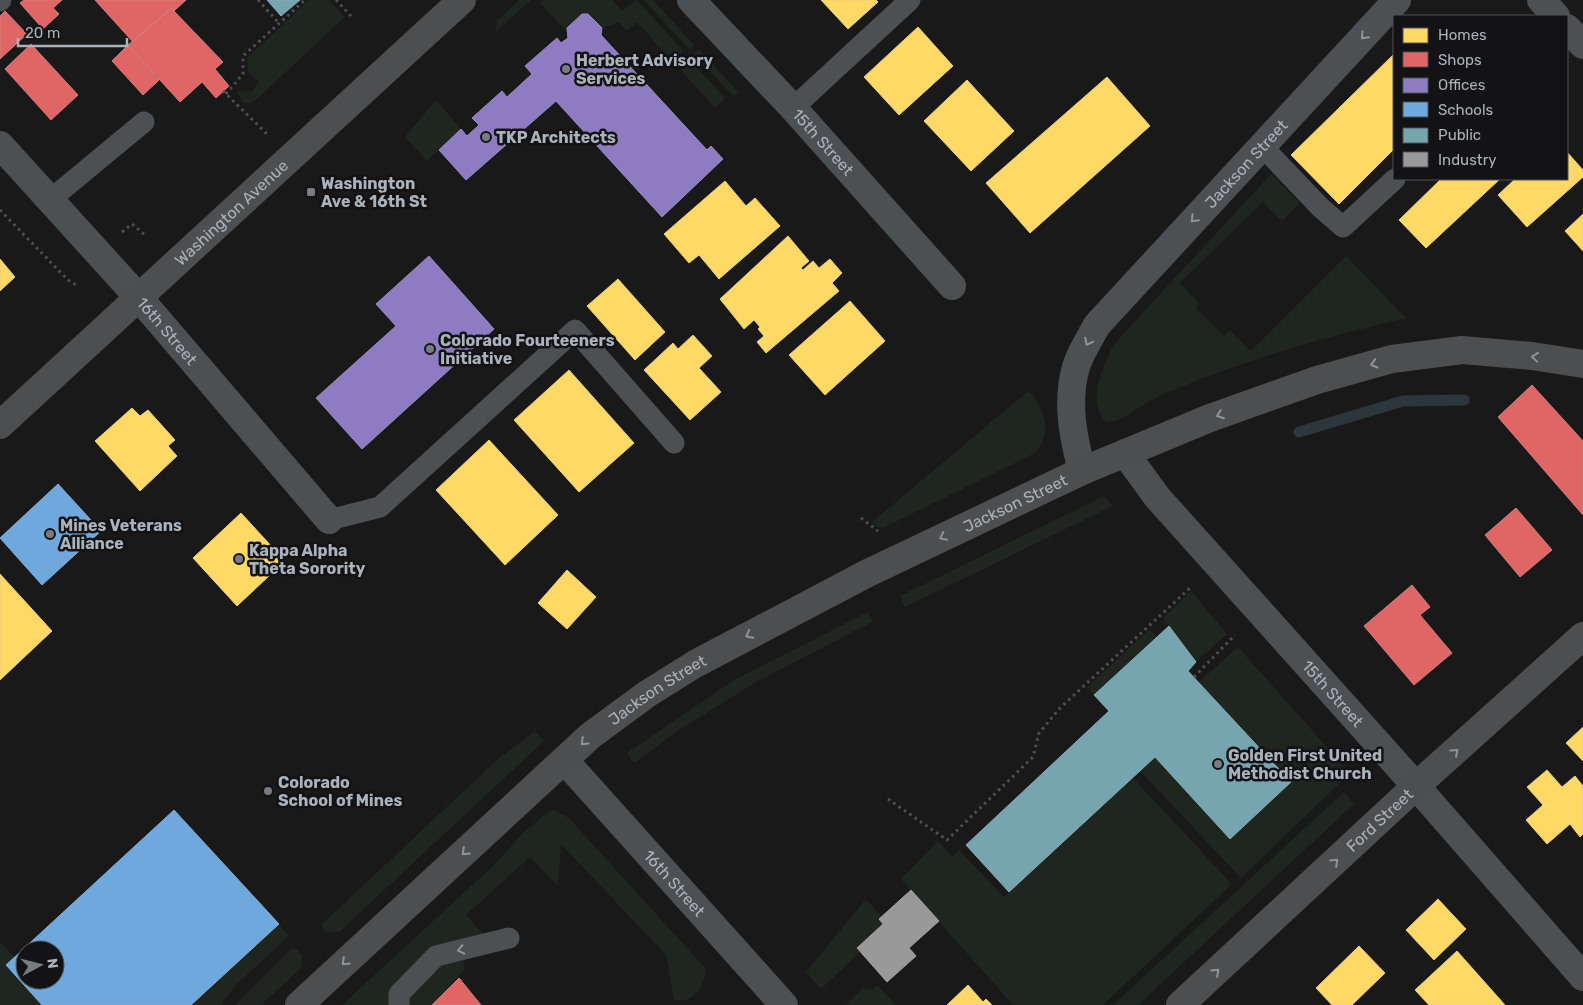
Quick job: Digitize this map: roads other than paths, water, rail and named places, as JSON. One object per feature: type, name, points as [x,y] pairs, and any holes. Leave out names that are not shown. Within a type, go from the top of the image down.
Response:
[{"type":"main road","name":"Washington Avenue","points":[[0,425],[462,0]]},
{"type":"main road","name":"Jackson Street","points":[[299,1005],[590,736],[647,694],[694,664],[866,574],[1082,471],[1210,418],[1318,380],[1392,359],[1462,350],[1532,356],[1583,364]]},
{"type":"main road","name":"Ford Street","points":[[1180,1005],[1416,786],[1583,636]]},
{"type":"street","name":"15th Street","points":[[691,0],[793,108],[952,286]]},
{"type":"street","name":"Jackson Street","points":[[1082,471],[1072,433],[1071,405],[1076,366],[1097,325],[1397,0]]},
{"type":"street","points":[[1541,0],[1555,15]]},
{"type":"street","points":[[1568,29],[1583,45]]},
{"type":"street","name":"16th Street","points":[[0,145],[51,198],[140,298],[329,520]]},
{"type":"street","name":"15th Street","points":[[1125,453],[1163,504],[1416,786],[1583,977]]},
{"type":"street","name":"16th Street","points":[[564,761],[784,1005]]},
{"type":"lane","points":[[793,108],[910,0]]},
{"type":"lane","points":[[51,198],[144,122]]},
{"type":"lane","points":[[1262,146],[1320,208],[1343,227],[1394,180]]},
{"type":"lane","points":[[329,520],[380,507],[575,330],[674,443]]},
{"type":"lane","points":[[399,1005],[399,994],[436,956],[509,938]]},
{"type":"waterway","points":[[1299,432],[1403,401],[1464,400]]},
{"type":"place","name":"Herbert Advisory Services","points":[[566,69]]},
{"type":"place","name":"TKP Architects","points":[[486,137]]},
{"type":"place","name":"Washington Ave & 16th St","points":[[311,192]]},
{"type":"place","name":"Colorado Fourteeners Initiative","points":[[430,349]]},
{"type":"place","name":"Mines Veterans Alliance","points":[[50,534]]},
{"type":"place","name":"Kappa Alpha Theta Sorority","points":[[239,559]]},
{"type":"place","name":"Golden First United Methodist Church","points":[[1218,764]]},
{"type":"place","name":"Colorado School of Mines","points":[[268,791]]}]
